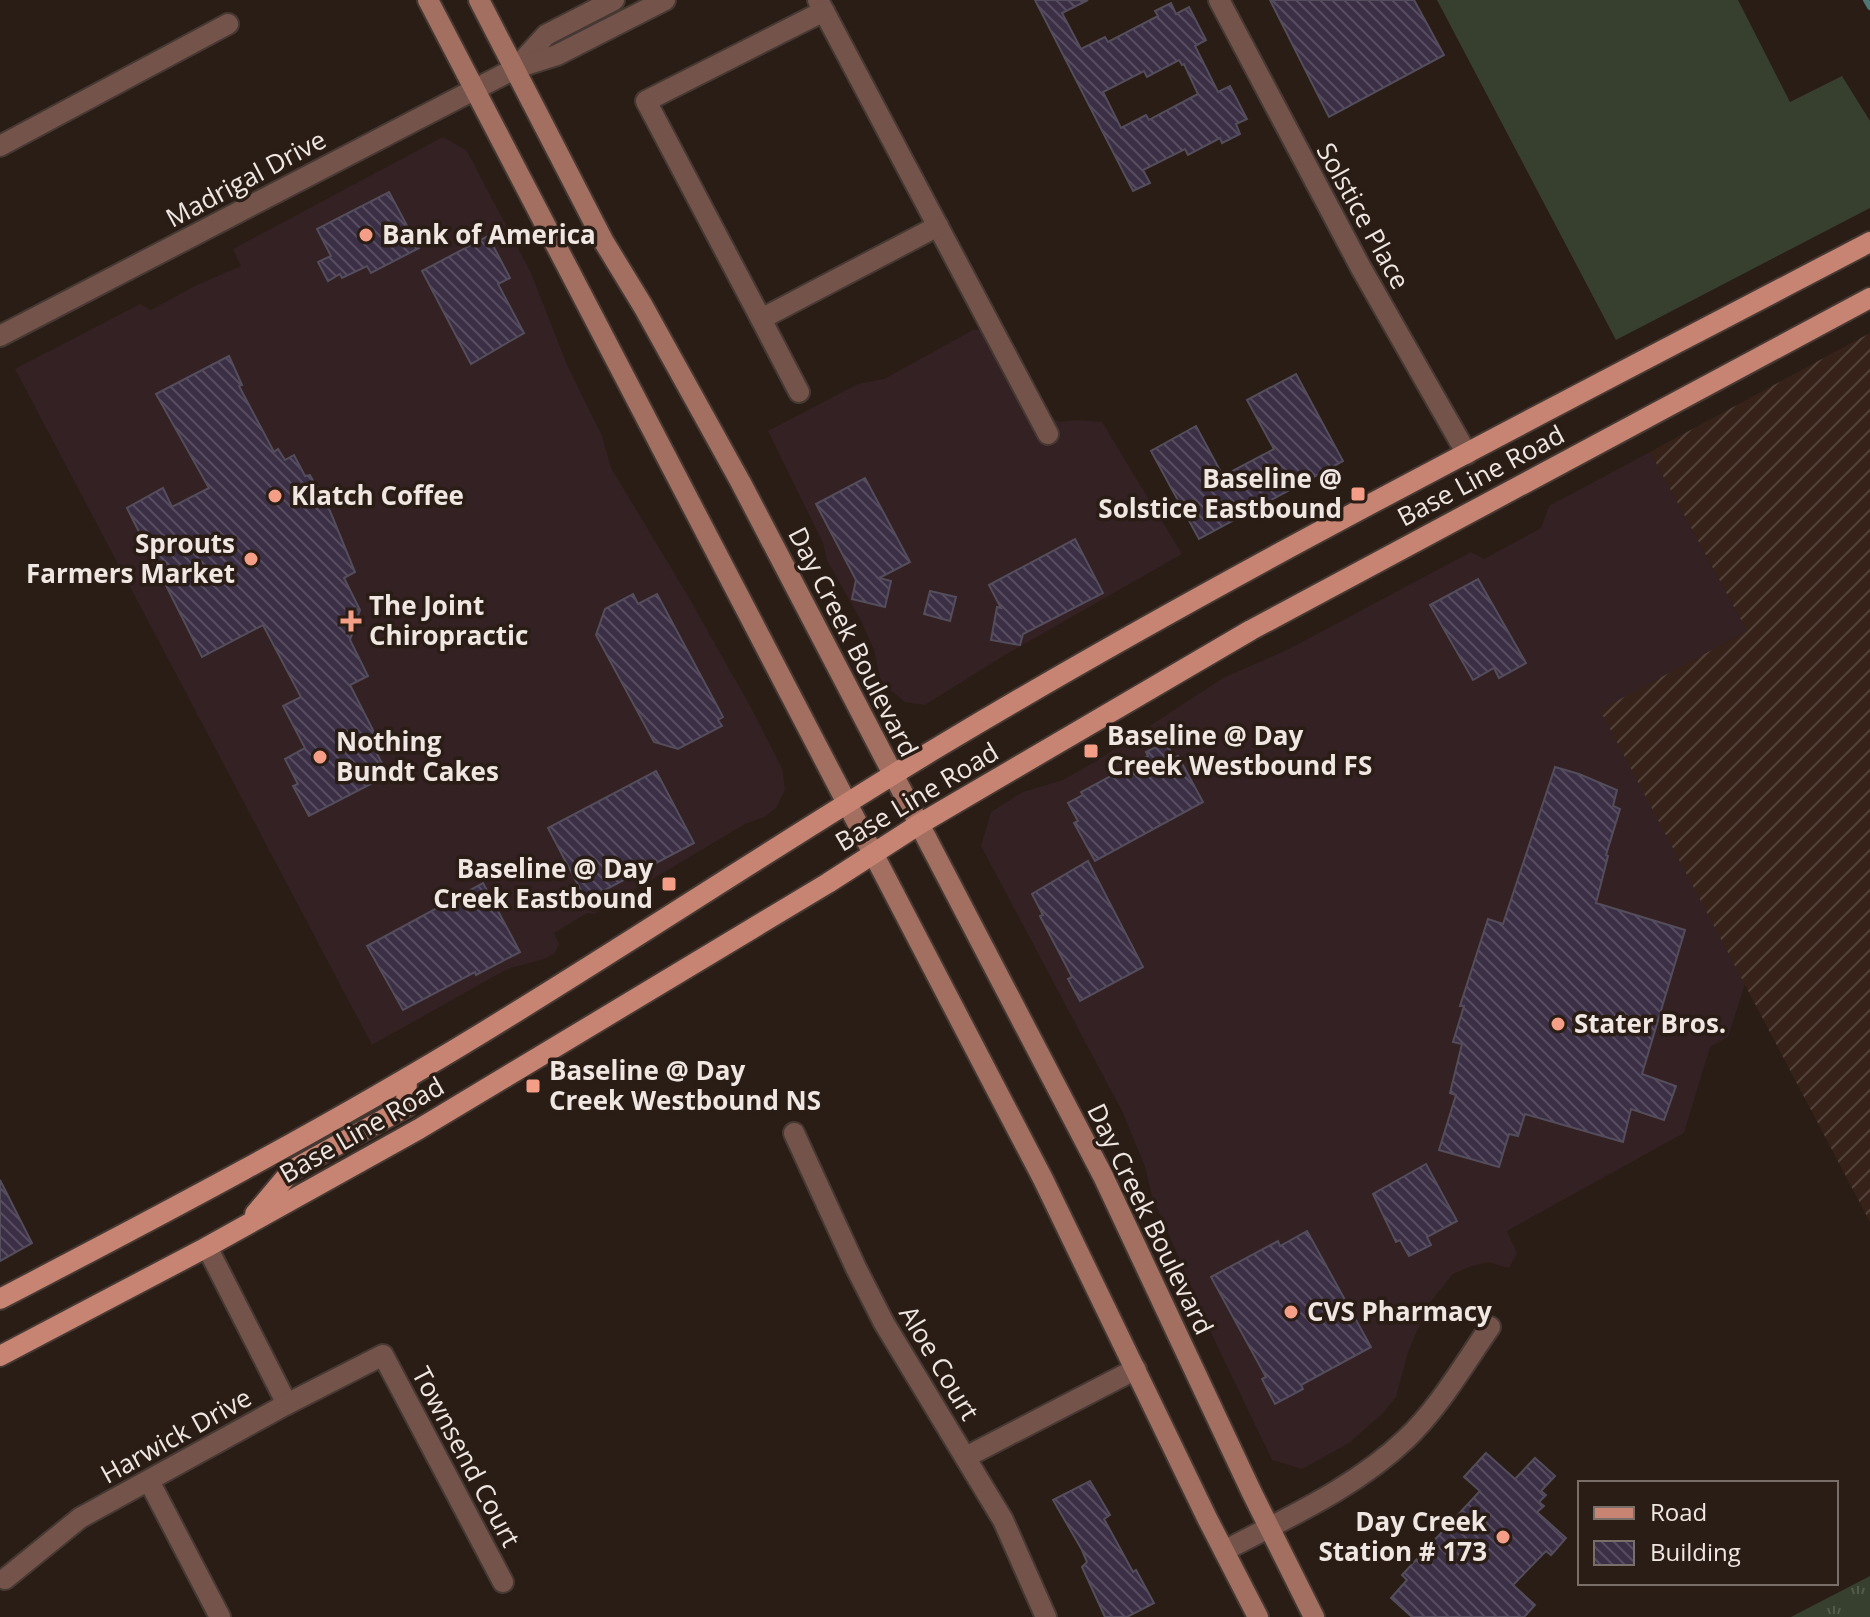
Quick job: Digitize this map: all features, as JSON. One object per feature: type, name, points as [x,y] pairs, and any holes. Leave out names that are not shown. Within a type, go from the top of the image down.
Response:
[{"type":"main road","points":[[428,0],[1043,1179],[1258,1617]]},
{"type":"main road","name":"Day Creek Boulevard","points":[[479,0],[604,242],[741,483],[1103,1176],[1314,1617]]},
{"type":"main road","name":"Base Line Road","points":[[0,1299],[252,1167],[407,1078],[893,775],[1188,605],[1870,242]]},
{"type":"main road","name":"Base Line Road","points":[[0,1356],[207,1247],[419,1129],[918,825],[1251,630],[1870,298]]},
{"type":"main road","points":[[248,1224],[292,1170],[406,1107],[407,1078]]},
{"type":"street","points":[[516,68],[546,35],[614,0]]},
{"type":"street","points":[[516,68],[557,55],[665,0]]},
{"type":"street","name":"Solstice Place","points":[[1219,0],[1361,268],[1467,454]]},
{"type":"street","points":[[799,392],[646,101],[821,6],[1048,434]]},
{"type":"street","points":[[0,146],[228,24]]},
{"type":"street","name":"Madrigal Drive","points":[[0,336],[516,68]]},
{"type":"street","points":[[761,319],[938,226]]},
{"type":"street","name":"Aloe Court","points":[[794,1133],[884,1323],[1003,1520],[1046,1617]]},
{"type":"street","points":[[207,1247],[287,1404]]},
{"type":"street","points":[[1224,1551],[1364,1473],[1405,1440],[1418,1427],[1490,1327]]},
{"type":"street","name":"Harwick Drive","points":[[5,1579],[80,1518],[383,1355]]},
{"type":"street","name":"Townsend Court","points":[[383,1355],[503,1582]]},
{"type":"street","points":[[966,1457],[1136,1369]]},
{"type":"street","points":[[149,1481],[220,1617]]},
{"type":"shaded area","points":[[443,137],[467,151],[531,273],[568,367],[602,436],[611,468],[750,706],[782,768],[785,790],[776,808],[764,817],[745,824],[594,914],[587,913],[554,933],[559,944],[555,953],[507,969],[372,1045],[15,369],[140,304],[151,310],[241,266],[233,249]]},
{"type":"shaded area","points":[[1002,329],[1048,416],[1060,422],[1102,422],[1182,554],[1000,658],[925,705],[905,702],[881,682],[874,650],[861,621],[827,560],[823,543],[768,431],[858,384],[884,379],[973,330]]},
{"type":"shaded area","points":[[1870,333],[1870,1222],[1600,710],[1747,631],[1650,452]]},
{"type":"shaded area","points":[[1650,452],[1747,631],[1601,710],[1745,984],[1728,1037],[1710,1047],[1684,1133],[1507,1231],[1517,1253],[1509,1268],[1488,1262],[1453,1274],[1428,1305],[1408,1352],[1396,1397],[1384,1412],[1349,1443],[1302,1469],[1272,1460],[1213,1337],[1152,1196],[1145,1167],[1123,1113],[981,846],[991,812],[1023,792],[1063,780],[1098,760],[1223,678],[1287,650],[1471,552],[1484,559],[1541,528],[1549,506]]},
{"type":"green space","points":[[1437,0],[1738,0],[1790,102],[1842,76],[1870,121],[1870,208],[1616,340]]},
{"type":"green space","points":[[1870,1576],[1870,1617],[1791,1617]]},
{"type":"building","points":[[1035,0],[1088,0],[1062,13],[1081,49],[1105,37],[1108,42],[1158,16],[1155,11],[1171,3],[1176,14],[1189,7],[1206,40],[1195,46],[1218,92],[1230,86],[1247,119],[1236,124],[1240,134],[1222,143],[1220,138],[1188,155],[1185,149],[1143,170],[1150,183],[1133,191]],"holes":[[[1179,60],[1198,94],[1149,120],[1146,115],[1121,128],[1103,92],[1144,71],[1147,77]]]},
{"type":"building","points":[[1270,0],[1414,0],[1444,55],[1329,117]]},
{"type":"building","name":"Bank of America","points":[[389,192],[419,248],[371,273],[367,266],[328,281],[318,262],[331,256],[317,229]]},
{"type":"building","points":[[488,236],[510,278],[498,284],[524,333],[471,364],[422,271]]},
{"type":"building","points":[[229,356],[242,385],[239,386],[274,452],[278,449],[285,460],[294,455],[305,476],[310,475],[330,511],[355,572],[344,578],[360,610],[350,640],[368,676],[350,685],[380,744],[374,748],[388,775],[309,816],[293,786],[298,784],[285,759],[305,748],[283,706],[301,697],[263,625],[202,657],[127,508],[163,488],[172,507],[209,488],[156,394]]},
{"type":"building","points":[[1296,374],[1343,461],[1199,539],[1151,451],[1196,426],[1223,476],[1274,449],[1247,400]]},
{"type":"building","points":[[865,478],[910,562],[879,578],[891,581],[885,607],[852,599],[856,580],[816,504]]},
{"type":"building","points":[[1075,539],[1103,593],[1023,634],[1020,645],[991,640],[997,607],[1001,608],[989,585]]},
{"type":"building","points":[[1478,579],[1526,663],[1499,678],[1494,668],[1473,680],[1430,605]]},
{"type":"building","points":[[930,591],[956,597],[950,621],[924,614]]},
{"type":"building","points":[[633,594],[638,604],[657,594],[723,717],[718,720],[722,726],[678,749],[654,742],[596,635],[605,609]]},
{"type":"building","points":[[1166,742],[1174,758],[1178,756],[1203,802],[1095,861],[1074,823],[1078,821],[1068,803],[1083,795],[1081,792],[1148,756],[1146,752]]},
{"type":"building","name":"Stater Bros.","points":[[1555,767],[1617,790],[1613,806],[1620,809],[1596,903],[1685,930],[1642,1074],[1676,1086],[1664,1120],[1631,1109],[1623,1142],[1525,1114],[1518,1136],[1509,1134],[1499,1167],[1439,1150],[1456,1095],[1450,1093],[1462,1044],[1453,1042],[1464,1006],[1460,1006],[1488,919],[1503,924]]},
{"type":"building","points":[[656,771],[694,843],[586,900],[548,828]]},
{"type":"building","points":[[1088,861],[1143,967],[1080,1001],[1068,979],[1072,977],[1032,894]]},
{"type":"building","points":[[483,883],[520,952],[403,1010],[367,946]]},
{"type":"building","points":[[1426,1164],[1457,1221],[1427,1237],[1431,1245],[1409,1256],[1400,1240],[1396,1242],[1373,1194]]},
{"type":"building","points":[[0,1180],[32,1243],[0,1261]]},
{"type":"building","name":"CVS Pharmacy","points":[[1307,1231],[1371,1347],[1301,1385],[1303,1389],[1275,1404],[1262,1379],[1266,1377],[1211,1277],[1278,1241],[1280,1246]]},
{"type":"building","name":"Day Creek Station # 173","points":[[1486,1453],[1515,1479],[1535,1458],[1555,1476],[1541,1491],[1546,1495],[1539,1502],[1544,1506],[1537,1512],[1566,1538],[1551,1555],[1546,1551],[1513,1585],[1535,1605],[1524,1617],[1412,1617],[1391,1598],[1407,1580],[1402,1575],[1480,1491],[1464,1477]]},
{"type":"building","points":[[1090,1481],[1110,1515],[1104,1519],[1154,1603],[1127,1617],[1105,1617],[1082,1567],[1087,1562],[1082,1550],[1053,1500]]},
{"type":"waterway","points":[[1866,0],[1870,7]]},
{"type":"place","name":"Bank of America","points":[[366,235]]},
{"type":"place","name":"Baseline @ Solstice Eastbound","points":[[1358,494]]},
{"type":"place","name":"Klatch Coffee","points":[[275,496]]},
{"type":"place","name":"Sprouts Farmers Market","points":[[251,559]]},
{"type":"place","name":"The Joint Chiropractic","points":[[351,621]]},
{"type":"place","name":"Baseline @ Day Creek Westbound FS","points":[[1091,751]]},
{"type":"place","name":"Nothing Bundt Cakes","points":[[320,757]]},
{"type":"place","name":"Baseline @ Day Creek Eastbound","points":[[669,884]]},
{"type":"place","name":"Stater Bros.","points":[[1558,1024]]},
{"type":"place","name":"Baseline @ Day Creek Westbound NS","points":[[533,1086]]},
{"type":"place","name":"CVS Pharmacy","points":[[1291,1312]]},
{"type":"place","name":"Day Creek Station # 173","points":[[1503,1537]]}]
